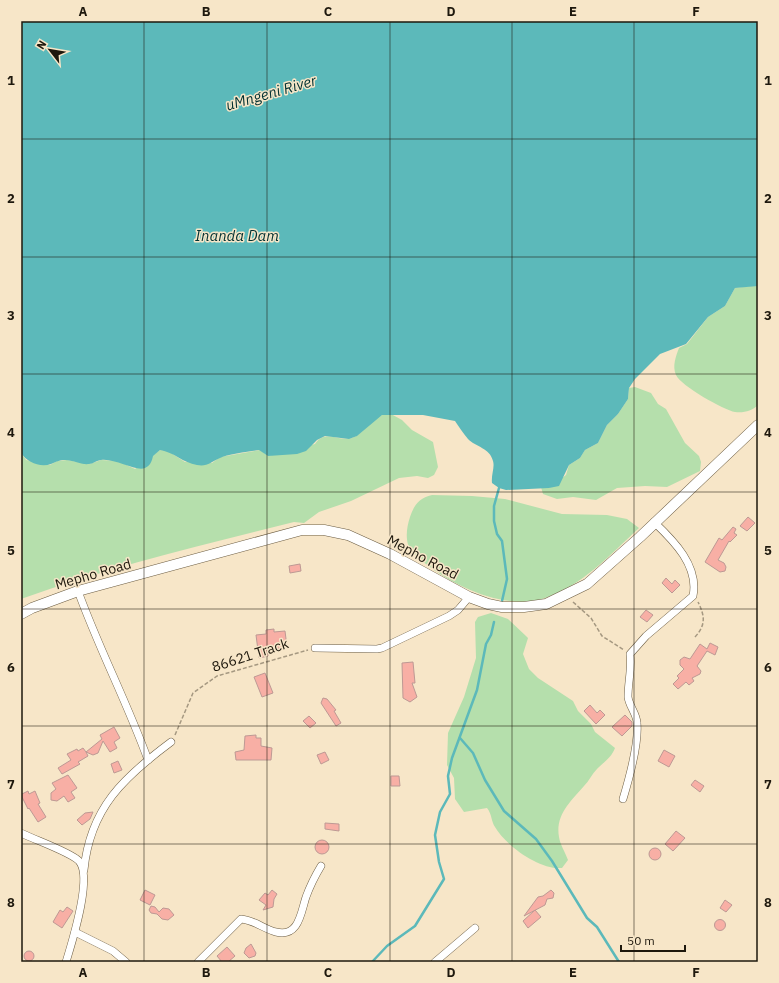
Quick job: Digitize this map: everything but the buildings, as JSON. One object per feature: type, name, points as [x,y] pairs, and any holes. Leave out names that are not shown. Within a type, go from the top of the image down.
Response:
[{"type":"street","name":"Mepho Road","points":[[21,614],[32,608],[78,591],[302,530],[324,530],[355,538],[390,554],[469,597],[502,606],[524,607],[546,604],[587,584],[758,425]]},
{"type":"street","points":[[623,799],[633,761],[637,722],[628,699],[631,670],[630,654],[646,636],[693,596],[694,581],[689,565],[680,549],[654,522]]},
{"type":"street","points":[[78,591],[90,626],[133,719],[148,760]]},
{"type":"street","points":[[315,648],[382,648],[449,616],[458,610],[469,597]]},
{"type":"street","points":[[66,962],[75,932],[84,885],[86,849],[108,800],[119,786],[171,742]]},
{"type":"street","points":[[21,833],[69,855],[78,861],[84,870]]},
{"type":"street","points":[[198,962],[241,919],[251,921],[275,932],[285,933],[292,930],[302,915],[306,898],[321,866]]},
{"type":"street","points":[[435,962],[475,928]]},
{"type":"street","points":[[75,932],[113,951],[126,962]]},
{"type":"path","points":[[565,596],[587,612],[602,636],[630,654]]},
{"type":"path","points":[[693,596],[699,602],[704,621],[703,629],[695,637]]},
{"type":"path","name":"86621 Track","points":[[171,742],[193,693],[217,676],[315,648]]},
{"type":"green space","points":[[758,286],[758,405],[748,411],[735,412],[713,402],[686,385],[676,375],[674,365],[679,348],[687,344],[708,317],[725,306],[735,288]]},
{"type":"green space","points":[[635,387],[651,393],[658,404],[666,409],[685,443],[699,456],[701,462],[700,471],[667,487],[645,486],[617,488],[596,500],[573,497],[557,499],[543,494],[541,487],[549,488],[566,475],[569,465],[580,458],[585,450],[598,443],[607,425],[618,414],[628,399],[629,388]]},
{"type":"green space","points":[[384,414],[391,414],[402,420],[412,430],[433,442],[438,467],[434,475],[428,478],[417,476],[399,478],[351,501],[319,512],[304,523],[294,522],[156,557],[55,587],[21,599],[21,453],[26,460],[50,465],[57,461],[67,460],[90,464],[101,460],[118,461],[135,469],[160,450],[168,451],[185,462],[212,463],[220,457],[260,450],[268,456],[315,444],[323,437],[352,438],[378,417]]},
{"type":"green space","points":[[432,495],[505,499],[562,514],[607,515],[627,519],[639,528],[607,559],[584,577],[559,592],[545,598],[530,601],[498,599],[451,581],[416,557],[410,550],[407,540],[407,532],[412,513],[420,500]]},
{"type":"green space","points":[[491,613],[508,619],[528,638],[523,654],[529,669],[538,678],[573,701],[578,711],[591,724],[595,732],[615,748],[610,757],[595,771],[586,784],[569,803],[562,815],[558,829],[559,837],[568,860],[562,868],[553,868],[534,861],[515,849],[500,834],[494,825],[487,808],[464,812],[455,799],[454,778],[447,765],[448,733],[464,697],[476,658],[475,622],[478,617]]},
{"type":"water","name":"Inanda Dam","points":[[21,21],[758,21],[758,286],[735,288],[725,306],[708,317],[686,344],[660,354],[635,379],[629,388],[628,399],[618,414],[607,425],[598,443],[585,450],[580,458],[569,465],[559,486],[549,488],[506,490],[499,488],[492,483],[493,463],[489,453],[486,450],[471,442],[455,421],[423,415],[382,415],[357,436],[349,439],[325,436],[317,440],[306,451],[297,454],[268,456],[259,450],[228,455],[206,465],[200,465],[192,464],[170,453],[160,450],[153,456],[148,466],[141,469],[107,460],[83,464],[65,460],[47,465],[38,465],[27,459],[21,453]]},
{"type":"waterway","points":[[499,488],[494,506],[494,521],[497,534],[502,541],[507,579],[502,601]]},
{"type":"waterway","points":[[372,962],[387,946],[415,926],[444,879],[439,862],[435,835],[440,812],[450,794],[448,776],[452,758],[477,690],[486,644],[491,635],[494,622]]},
{"type":"waterway","points":[[460,738],[473,753],[485,780],[504,811],[536,839],[552,861],[587,918],[597,927],[619,962]]},
{"type":"water label","name":"uMngeni River","points":[[271,93]]}]
